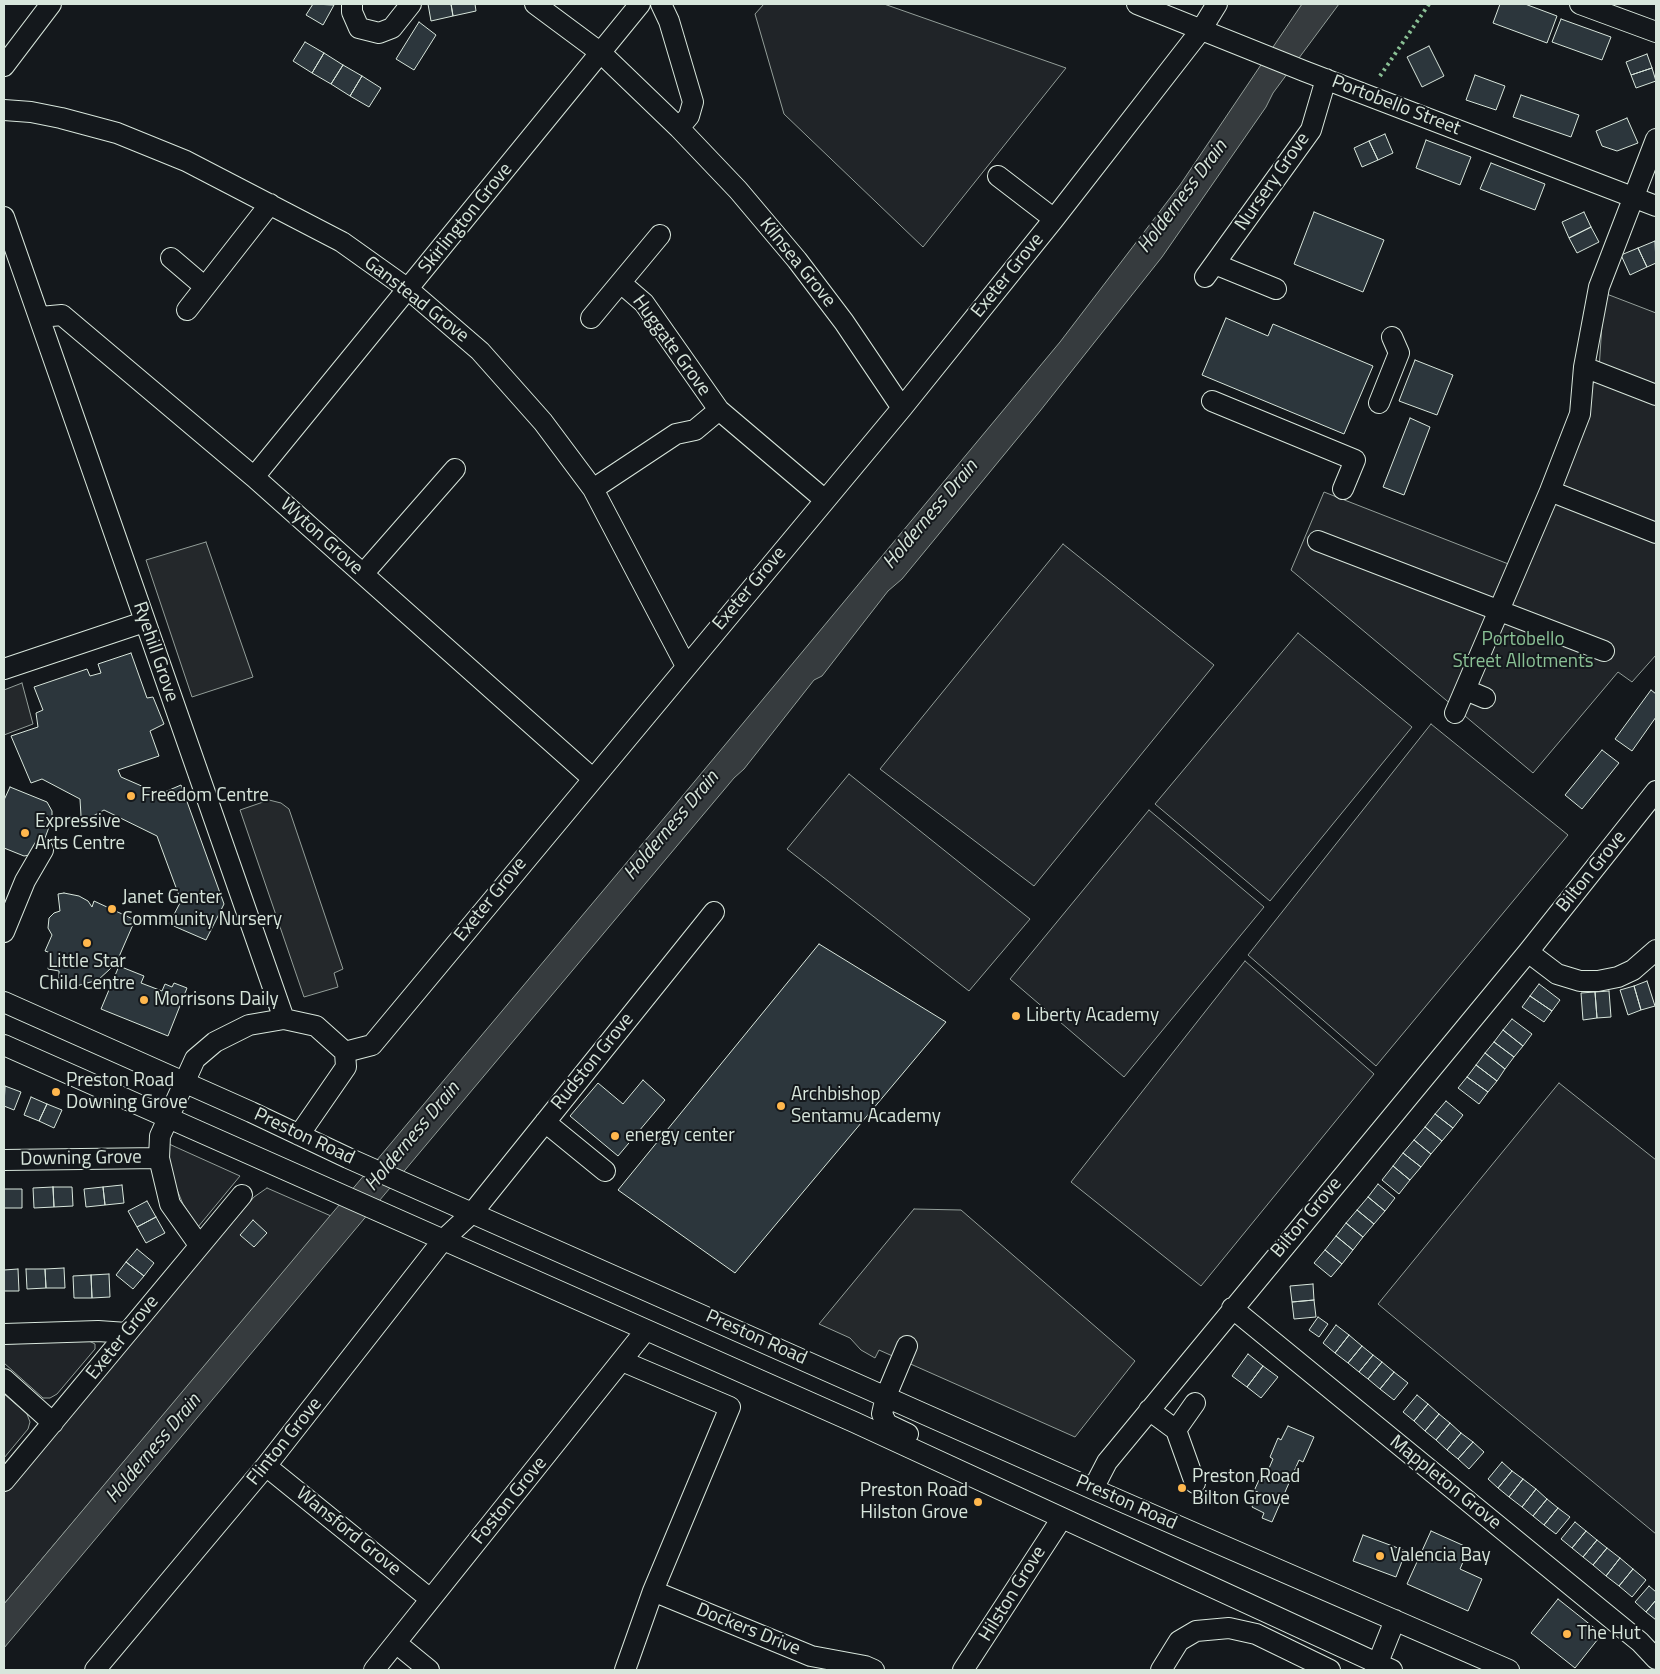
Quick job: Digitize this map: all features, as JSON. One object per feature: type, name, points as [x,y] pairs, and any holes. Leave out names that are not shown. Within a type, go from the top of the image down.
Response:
[{"type":"street","points":[[4,66],[51,4]]},
{"type":"street","points":[[352,4],[352,12],[359,28],[379,33],[392,28],[411,4]]},
{"type":"street","name":"Kilnsea Grove","points":[[535,4],[601,53],[679,128],[738,190],[797,260],[844,322],[902,408]]},
{"type":"street","name":"Skirlington Grove","points":[[254,477],[640,4]]},
{"type":"street","points":[[661,4],[669,21],[693,102],[690,116],[679,128]]},
{"type":"street","name":"Portobello Street","points":[[1137,4],[1201,30],[1258,50],[1304,71],[1656,206]]},
{"type":"street","name":"Exeter Grove","points":[[345,1052],[372,1045],[592,778],[902,408],[1054,219],[1201,30],[1217,4]]},
{"type":"street","points":[[1580,4],[1656,32]]},
{"type":"street","name":"Nursery Grove","points":[[1276,289],[1210,270],[1311,130],[1326,79]]},
{"type":"street","name":"Ganstead Grove","points":[[4,110],[38,113],[116,133],[186,161],[342,242],[408,289],[480,351],[543,422],[593,489],[686,666]]},
{"type":"street","points":[[1455,713],[1550,491],[1580,414],[1584,367],[1599,287],[1656,139]]},
{"type":"street","points":[[998,176],[1054,219]]},
{"type":"street","points":[[187,310],[270,204]]},
{"type":"street","name":"Ryehill Grove","points":[[4,217],[9,251],[40,317],[144,622],[284,1019]]},
{"type":"street","name":"Huggate Grove","points":[[591,318],[622,284],[660,235]]},
{"type":"street","points":[[171,258],[205,287]]},
{"type":"street","name":"Huggate Grove","points":[[622,284],[644,303],[719,410],[824,500]]},
{"type":"street","name":"Wyton Grove","points":[[40,317],[62,315],[254,477],[592,778]]},
{"type":"street","points":[[1379,403],[1399,354],[1392,337]]},
{"type":"street","points":[[1584,367],[1656,395]]},
{"type":"street","points":[[1212,401],[1355,460],[1343,489]]},
{"type":"street","name":"Huggate Grove","points":[[593,489],[676,434],[695,430],[719,410]]},
{"type":"street","points":[[363,574],[455,469]]},
{"type":"street","points":[[1550,491],[1656,533]]},
{"type":"street","points":[[1318,541],[1604,651]]},
{"type":"street","points":[[4,669],[144,622]]},
{"type":"street","points":[[1466,690],[1485,698]]},
{"type":"street","name":"Bilton Grove","points":[[1093,1489],[1107,1462],[1149,1410],[1528,952],[1656,792]]},
{"type":"street","points":[[4,932],[25,881],[43,850]]},
{"type":"street","name":"Rudston Grove","points":[[472,1212],[714,912]]},
{"type":"street","points":[[1528,952],[1557,974],[1580,981],[1598,981],[1618,977],[1633,970],[1656,950]]},
{"type":"street","name":"Preston Road","points":[[4,1002],[348,1158],[1093,1489],[1510,1670]]},
{"type":"street","points":[[199,1245],[170,1204],[159,1158],[160,1136],[195,1059],[215,1042],[248,1025],[284,1019],[316,1026],[345,1052],[346,1067],[299,1135]]},
{"type":"street","name":"Preston Road","points":[[4,1046],[646,1330],[1062,1518],[1381,1668]]},
{"type":"street","points":[[545,1122],[605,1171]]},
{"type":"street","name":"Downing Grove","points":[[4,1160],[159,1158]]},
{"type":"street","name":"Exeter Grove","points":[[4,1480],[242,1195]]},
{"type":"street","name":"Flinton Grove","points":[[95,1670],[266,1466],[443,1240],[472,1212]]},
{"type":"street","name":"Mappleton Grove","points":[[1232,1308],[1632,1636],[1656,1659]]},
{"type":"street","name":"Foston Grove","points":[[374,1670],[429,1598],[467,1555],[646,1330]]},
{"type":"street","points":[[4,1334],[98,1331],[127,1333]]},
{"type":"street","points":[[908,1346],[886,1396],[882,1414],[887,1424],[972,1463],[982,1482]]},
{"type":"street","points":[[622,1361],[730,1407],[653,1591],[626,1670]]},
{"type":"street","points":[[4,1379],[53,1423]]},
{"type":"street","points":[[1176,1430],[1195,1403]]},
{"type":"street","points":[[1149,1410],[1176,1430],[1195,1483]]},
{"type":"street","name":"Wansford Grove","points":[[266,1466],[429,1598]]},
{"type":"street","name":"Hilston Grove","points":[[963,1670],[1062,1518]]},
{"type":"street","name":"Dockers Drive","points":[[653,1591],[811,1656],[865,1666],[874,1670]]},
{"type":"street","points":[[1381,1668],[1395,1620]]},
{"type":"street","points":[[1161,1670],[1179,1641],[1196,1631],[1229,1628],[1256,1634],[1330,1670]]},
{"type":"street","points":[[396,1643],[429,1670]]},
{"type":"green space","points":[[764,4],[884,4],[1066,68],[923,247],[784,114],[755,14]]},
{"type":"green space","name":"Portobello Street Allotments","points":[[1604,293],[1656,313],[1656,655],[1632,682],[1618,672],[1533,773],[1291,570],[1324,492],[1511,565],[1599,370]]},
{"type":"green space","points":[[1063,544],[1214,665],[1034,886],[880,769]]},
{"type":"green space","points":[[1298,633],[1412,727],[1270,901],[1155,804]]},
{"type":"green space","points":[[1431,724],[1568,835],[1376,1066],[1248,955]]},
{"type":"green space","points":[[849,774],[1030,919],[969,991],[787,849]]},
{"type":"green space","points":[[1149,810],[1264,907],[1124,1077],[1010,979]]},
{"type":"green space","points":[[1245,961],[1374,1074],[1201,1286],[1071,1182]]},
{"type":"green space","points":[[1559,1083],[1656,1160],[1656,1534],[1378,1304]]},
{"type":"green space","points":[[169,1144],[240,1176],[198,1227],[183,1204],[172,1178],[168,1156]]},
{"type":"green space","points":[[267,1188],[331,1216],[4,1604],[4,1493],[254,1197]]},
{"type":"green space","points":[[89,1341],[95,1344],[95,1349],[57,1394],[50,1398],[43,1398],[4,1363],[4,1344]]},
{"type":"green space","points":[[4,1394],[27,1414],[30,1422],[28,1429],[4,1458]]},
{"type":"shaded area","points":[[206,542],[253,677],[192,697],[146,560]]},
{"type":"shaded area","points":[[22,683],[33,724],[4,735],[4,690]]},
{"type":"shaded area","points":[[269,800],[281,803],[289,809],[343,969],[334,973],[338,987],[304,997],[240,810]]},
{"type":"shaded area","points":[[914,1209],[961,1210],[1135,1361],[1075,1437],[879,1350],[875,1358],[861,1350],[850,1338],[819,1324]]},
{"type":"water","name":"Holderness Drain","points":[[1302,4],[1339,4],[1273,93],[1266,107],[1162,257],[1040,411],[902,579],[888,591],[822,676],[814,680],[744,769],[734,778],[4,1648],[4,1604],[670,811],[1060,342],[1180,185]]},
{"type":"building","points":[[313,4],[334,5],[323,25],[306,15]]},
{"type":"building","points":[[428,4],[451,4],[453,16],[431,21]]},
{"type":"building","points":[[451,4],[475,4],[476,11],[453,16]]},
{"type":"building","points":[[1500,4],[1525,4],[1557,16],[1547,43],[1493,23]]},
{"type":"building","points":[[1561,19],[1611,37],[1602,60],[1552,42]]},
{"type":"building","points":[[419,22],[436,35],[414,70],[396,59]]},
{"type":"building","points":[[305,42],[324,53],[312,73],[293,61]]},
{"type":"building","points":[[1429,46],[1444,76],[1422,87],[1407,57]]},
{"type":"building","points":[[324,53],[343,65],[331,84],[312,73]]},
{"type":"building","points":[[1647,54],[1652,68],[1631,75],[1626,62]]},
{"type":"building","points":[[343,65],[362,76],[350,96],[331,84]]},
{"type":"building","points":[[1652,68],[1656,81],[1636,88],[1631,75]]},
{"type":"building","points":[[1475,75],[1505,86],[1496,110],[1466,100]]},
{"type":"building","points":[[362,76],[381,88],[369,107],[350,96]]},
{"type":"building","points":[[1521,95],[1579,115],[1571,137],[1513,117]]},
{"type":"building","points":[[1627,118],[1638,143],[1617,151],[1602,146],[1596,131]]},
{"type":"building","points":[[1385,134],[1393,153],[1378,160],[1369,141]]},
{"type":"building","points":[[1426,140],[1471,157],[1460,185],[1416,168]]},
{"type":"building","points":[[1369,141],[1378,160],[1362,167],[1354,148]]},
{"type":"building","points":[[1491,163],[1545,184],[1535,210],[1480,189]]},
{"type":"building","points":[[1314,212],[1384,240],[1363,292],[1294,264]]},
{"type":"building","points":[[1584,212],[1591,227],[1569,238],[1562,222]]},
{"type":"building","points":[[1591,227],[1599,242],[1577,253],[1569,238]]},
{"type":"building","points":[[1655,241],[1656,263],[1647,267],[1638,248]]},
{"type":"building","points":[[1638,248],[1647,267],[1630,275],[1621,255]]},
{"type":"building","points":[[1226,318],[1268,336],[1273,324],[1373,366],[1344,434],[1202,375]]},
{"type":"building","points":[[1415,360],[1453,375],[1437,415],[1399,401]]},
{"type":"building","points":[[1410,418],[1430,427],[1404,495],[1383,487]]},
{"type":"building","name":"Freedom Centre","points":[[131,653],[147,698],[153,697],[164,724],[150,731],[159,756],[118,770],[121,777],[160,794],[181,785],[224,904],[206,940],[169,924],[181,901],[157,836],[104,810],[86,820],[81,816],[80,799],[42,779],[31,783],[11,736],[38,727],[36,713],[43,710],[34,687],[87,669],[90,676],[101,673],[98,664]]},
{"type":"building","points":[[1651,690],[1656,694],[1656,717],[1632,751],[1615,739]]},
{"type":"building","points":[[1602,750],[1619,763],[1582,809],[1565,795]]},
{"type":"building","name":"Expressive Arts Centre","points":[[10,787],[47,802],[52,811],[52,819],[42,846],[36,854],[24,856],[4,848],[4,800]]},
{"type":"building","name":"Little Star Child Centre","points":[[64,893],[79,896],[88,901],[92,907],[94,901],[135,920],[118,959],[110,969],[98,980],[69,988],[59,987],[59,971],[48,969],[51,953],[45,951],[52,935],[48,928],[49,918],[54,913],[60,911],[58,894]]},
{"type":"building","name":"Archbishop Sentamu Academy","points":[[819,944],[946,1022],[735,1273],[618,1190]]},
{"type":"building","name":"Morrisons Daily","points":[[119,966],[144,976],[141,983],[162,991],[165,984],[172,987],[174,983],[187,988],[168,1036],[101,1009]]},
{"type":"building","points":[[1647,981],[1655,1006],[1641,1010],[1634,986]]},
{"type":"building","points":[[1539,984],[1560,1000],[1552,1011],[1530,996]]},
{"type":"building","points":[[1634,986],[1641,1010],[1628,1015],[1620,990]]},
{"type":"building","points":[[1609,991],[1611,1017],[1597,1018],[1595,992]]},
{"type":"building","points":[[1595,992],[1597,1018],[1583,1020],[1581,993]]},
{"type":"building","points":[[1530,996],[1552,1011],[1544,1022],[1522,1007]]},
{"type":"building","points":[[1512,1019],[1532,1034],[1523,1046],[1503,1030]]},
{"type":"building","points":[[1503,1030],[1523,1046],[1514,1057],[1494,1042]]},
{"type":"building","points":[[1494,1042],[1514,1057],[1505,1069],[1485,1053]]},
{"type":"building","points":[[1485,1053],[1505,1069],[1497,1081],[1476,1065]]},
{"type":"building","points":[[1476,1065],[1497,1081],[1488,1092],[1467,1077]]},
{"type":"building","points":[[1467,1077],[1488,1092],[1479,1104],[1458,1088]]},
{"type":"building","name":"energy center","points":[[643,1080],[665,1100],[618,1156],[570,1116],[598,1083],[623,1104]]},
{"type":"building","points":[[5,1086],[21,1092],[14,1110],[4,1106]]},
{"type":"building","points":[[31,1097],[47,1104],[39,1121],[24,1115]]},
{"type":"building","points":[[1446,1101],[1463,1115],[1453,1128],[1435,1114]]},
{"type":"building","points":[[47,1104],[62,1110],[54,1128],[39,1121]]},
{"type":"building","points":[[1435,1114],[1453,1128],[1442,1141],[1425,1127]]},
{"type":"building","points":[[1425,1127],[1442,1141],[1431,1154],[1414,1140]]},
{"type":"building","points":[[1414,1140],[1431,1154],[1421,1167],[1403,1153]]},
{"type":"building","points":[[1403,1153],[1421,1167],[1410,1180],[1393,1166]]},
{"type":"building","points":[[1393,1166],[1410,1180],[1399,1194],[1382,1180]]},
{"type":"building","points":[[1378,1184],[1395,1198],[1385,1211],[1368,1197]]},
{"type":"building","points":[[122,1185],[124,1203],[105,1205],[103,1187]]},
{"type":"building","points":[[53,1187],[72,1187],[73,1206],[54,1207]]},
{"type":"building","points":[[53,1187],[54,1207],[34,1208],[33,1188]]},
{"type":"building","points":[[103,1187],[105,1205],[86,1207],[84,1189]]},
{"type":"building","points":[[4,1189],[22,1189],[22,1208],[4,1208]]},
{"type":"building","points":[[1368,1197],[1385,1211],[1374,1224],[1357,1210]]},
{"type":"building","points":[[147,1201],[156,1217],[137,1227],[128,1211]]},
{"type":"building","points":[[1357,1210],[1374,1224],[1363,1237],[1346,1223]]},
{"type":"building","points":[[156,1217],[165,1233],[146,1243],[137,1227]]},
{"type":"building","points":[[253,1220],[267,1233],[254,1247],[240,1235]]},
{"type":"building","points":[[1346,1223],[1363,1237],[1353,1250],[1336,1236]]},
{"type":"building","points":[[1336,1236],[1353,1250],[1342,1264],[1325,1250]]},
{"type":"building","points":[[137,1249],[154,1263],[144,1276],[126,1262]]},
{"type":"building","points":[[1325,1250],[1342,1264],[1331,1277],[1314,1263]]},
{"type":"building","points":[[126,1262],[144,1276],[133,1289],[116,1275]]},
{"type":"building","points":[[64,1268],[65,1288],[46,1288],[45,1269]]},
{"type":"building","points":[[18,1269],[19,1291],[4,1291],[4,1270]]},
{"type":"building","points":[[26,1269],[45,1269],[46,1288],[27,1289]]},
{"type":"building","points":[[109,1274],[110,1297],[92,1298],[91,1275]]},
{"type":"building","points":[[91,1275],[92,1298],[74,1298],[73,1276]]},
{"type":"building","points":[[1313,1284],[1314,1300],[1292,1302],[1290,1286]]},
{"type":"building","points":[[1314,1300],[1316,1317],[1294,1319],[1292,1302]]},
{"type":"building","points":[[1318,1317],[1328,1324],[1319,1337],[1309,1330]]},
{"type":"building","points":[[1336,1325],[1349,1335],[1335,1353],[1323,1343]]},
{"type":"building","points":[[1349,1335],[1362,1346],[1348,1363],[1335,1353]]},
{"type":"building","points":[[1362,1346],[1373,1355],[1359,1372],[1348,1363]]},
{"type":"building","points":[[1248,1354],[1263,1366],[1247,1387],[1232,1376]]},
{"type":"building","points":[[1373,1355],[1382,1362],[1368,1379],[1359,1372]]},
{"type":"building","points":[[1382,1362],[1394,1372],[1380,1389],[1368,1379]]},
{"type":"building","points":[[1263,1366],[1278,1377],[1261,1398],[1247,1387]]},
{"type":"building","points":[[1394,1372],[1408,1383],[1394,1400],[1380,1389]]},
{"type":"building","points":[[1417,1395],[1428,1404],[1414,1421],[1403,1412]]},
{"type":"building","points":[[1428,1404],[1439,1414],[1425,1431],[1414,1421]]},
{"type":"building","points":[[1439,1414],[1450,1423],[1436,1440],[1425,1431]]},
{"type":"building","points":[[1450,1423],[1461,1433],[1447,1450],[1436,1440]]},
{"type":"building","points":[[1288,1426],[1314,1437],[1303,1462],[1299,1460],[1272,1522],[1262,1518],[1264,1513],[1252,1507],[1258,1492],[1254,1491],[1259,1480],[1263,1482],[1273,1459],[1270,1457],[1278,1438],[1281,1440]]},
{"type":"building","points":[[1461,1433],[1473,1442],[1458,1459],[1447,1450]]},
{"type":"building","points":[[1473,1442],[1484,1452],[1469,1469],[1458,1459]]},
{"type":"building","points":[[1502,1462],[1512,1471],[1498,1488],[1488,1479]]},
{"type":"building","points":[[1512,1471],[1523,1479],[1509,1497],[1498,1488]]},
{"type":"building","points":[[1523,1479],[1536,1489],[1522,1507],[1509,1497]]},
{"type":"building","points":[[1536,1489],[1547,1499],[1533,1516],[1522,1507]]},
{"type":"building","points":[[1547,1499],[1558,1508],[1544,1525],[1533,1516]]},
{"type":"building","points":[[1558,1508],[1570,1517],[1556,1534],[1544,1525]]},
{"type":"building","points":[[1575,1522],[1586,1531],[1572,1548],[1561,1539]]},
{"type":"building","points":[[1431,1531],[1469,1548],[1460,1569],[1482,1579],[1468,1611],[1407,1584]]},
{"type":"building","points":[[1586,1531],[1597,1540],[1583,1557],[1572,1548]]},
{"type":"building","name":"Valencia Bay","points":[[1363,1535],[1406,1551],[1396,1577],[1353,1561]]},
{"type":"building","points":[[1597,1540],[1607,1548],[1593,1565],[1583,1557]]},
{"type":"building","points":[[1607,1548],[1620,1558],[1606,1576],[1593,1565]]},
{"type":"building","points":[[1620,1558],[1633,1569],[1619,1586],[1606,1576]]},
{"type":"building","points":[[1633,1569],[1646,1580],[1632,1597],[1619,1586]]},
{"type":"building","points":[[1649,1586],[1656,1592],[1656,1600],[1646,1612],[1635,1602]]},
{"type":"building","name":"The Hut","points":[[1558,1599],[1602,1634],[1575,1668],[1531,1633]]},
{"type":"building","points":[[1656,1600],[1656,1620],[1646,1612]]},
{"type":"hedge","points":[[1380,76],[1429,4]]},
{"type":"place","name":"Freedom Centre","points":[[131,796]]},
{"type":"place","name":"Expressive Arts Centre","points":[[25,833]]},
{"type":"place","name":"Janet Genter Community Nursery","points":[[112,909]]},
{"type":"place","name":"Little Star Child Centre","points":[[87,943]]},
{"type":"place","name":"Morrisons Daily","points":[[144,1000]]},
{"type":"place","name":"Liberty Academy","points":[[1016,1016]]},
{"type":"place","name":"Preston Road Downing Grove","points":[[56,1092]]},
{"type":"place","name":"Archbishop Sentamu Academy","points":[[781,1106]]},
{"type":"place","name":"energy center","points":[[615,1136]]},
{"type":"place","name":"Preston Road Bilton Grove","points":[[1182,1488]]},
{"type":"place","name":"Preston Road Hilston Grove","points":[[978,1502]]},
{"type":"place","name":"Valencia Bay","points":[[1380,1556]]},
{"type":"place","name":"The Hut","points":[[1567,1634]]}]
